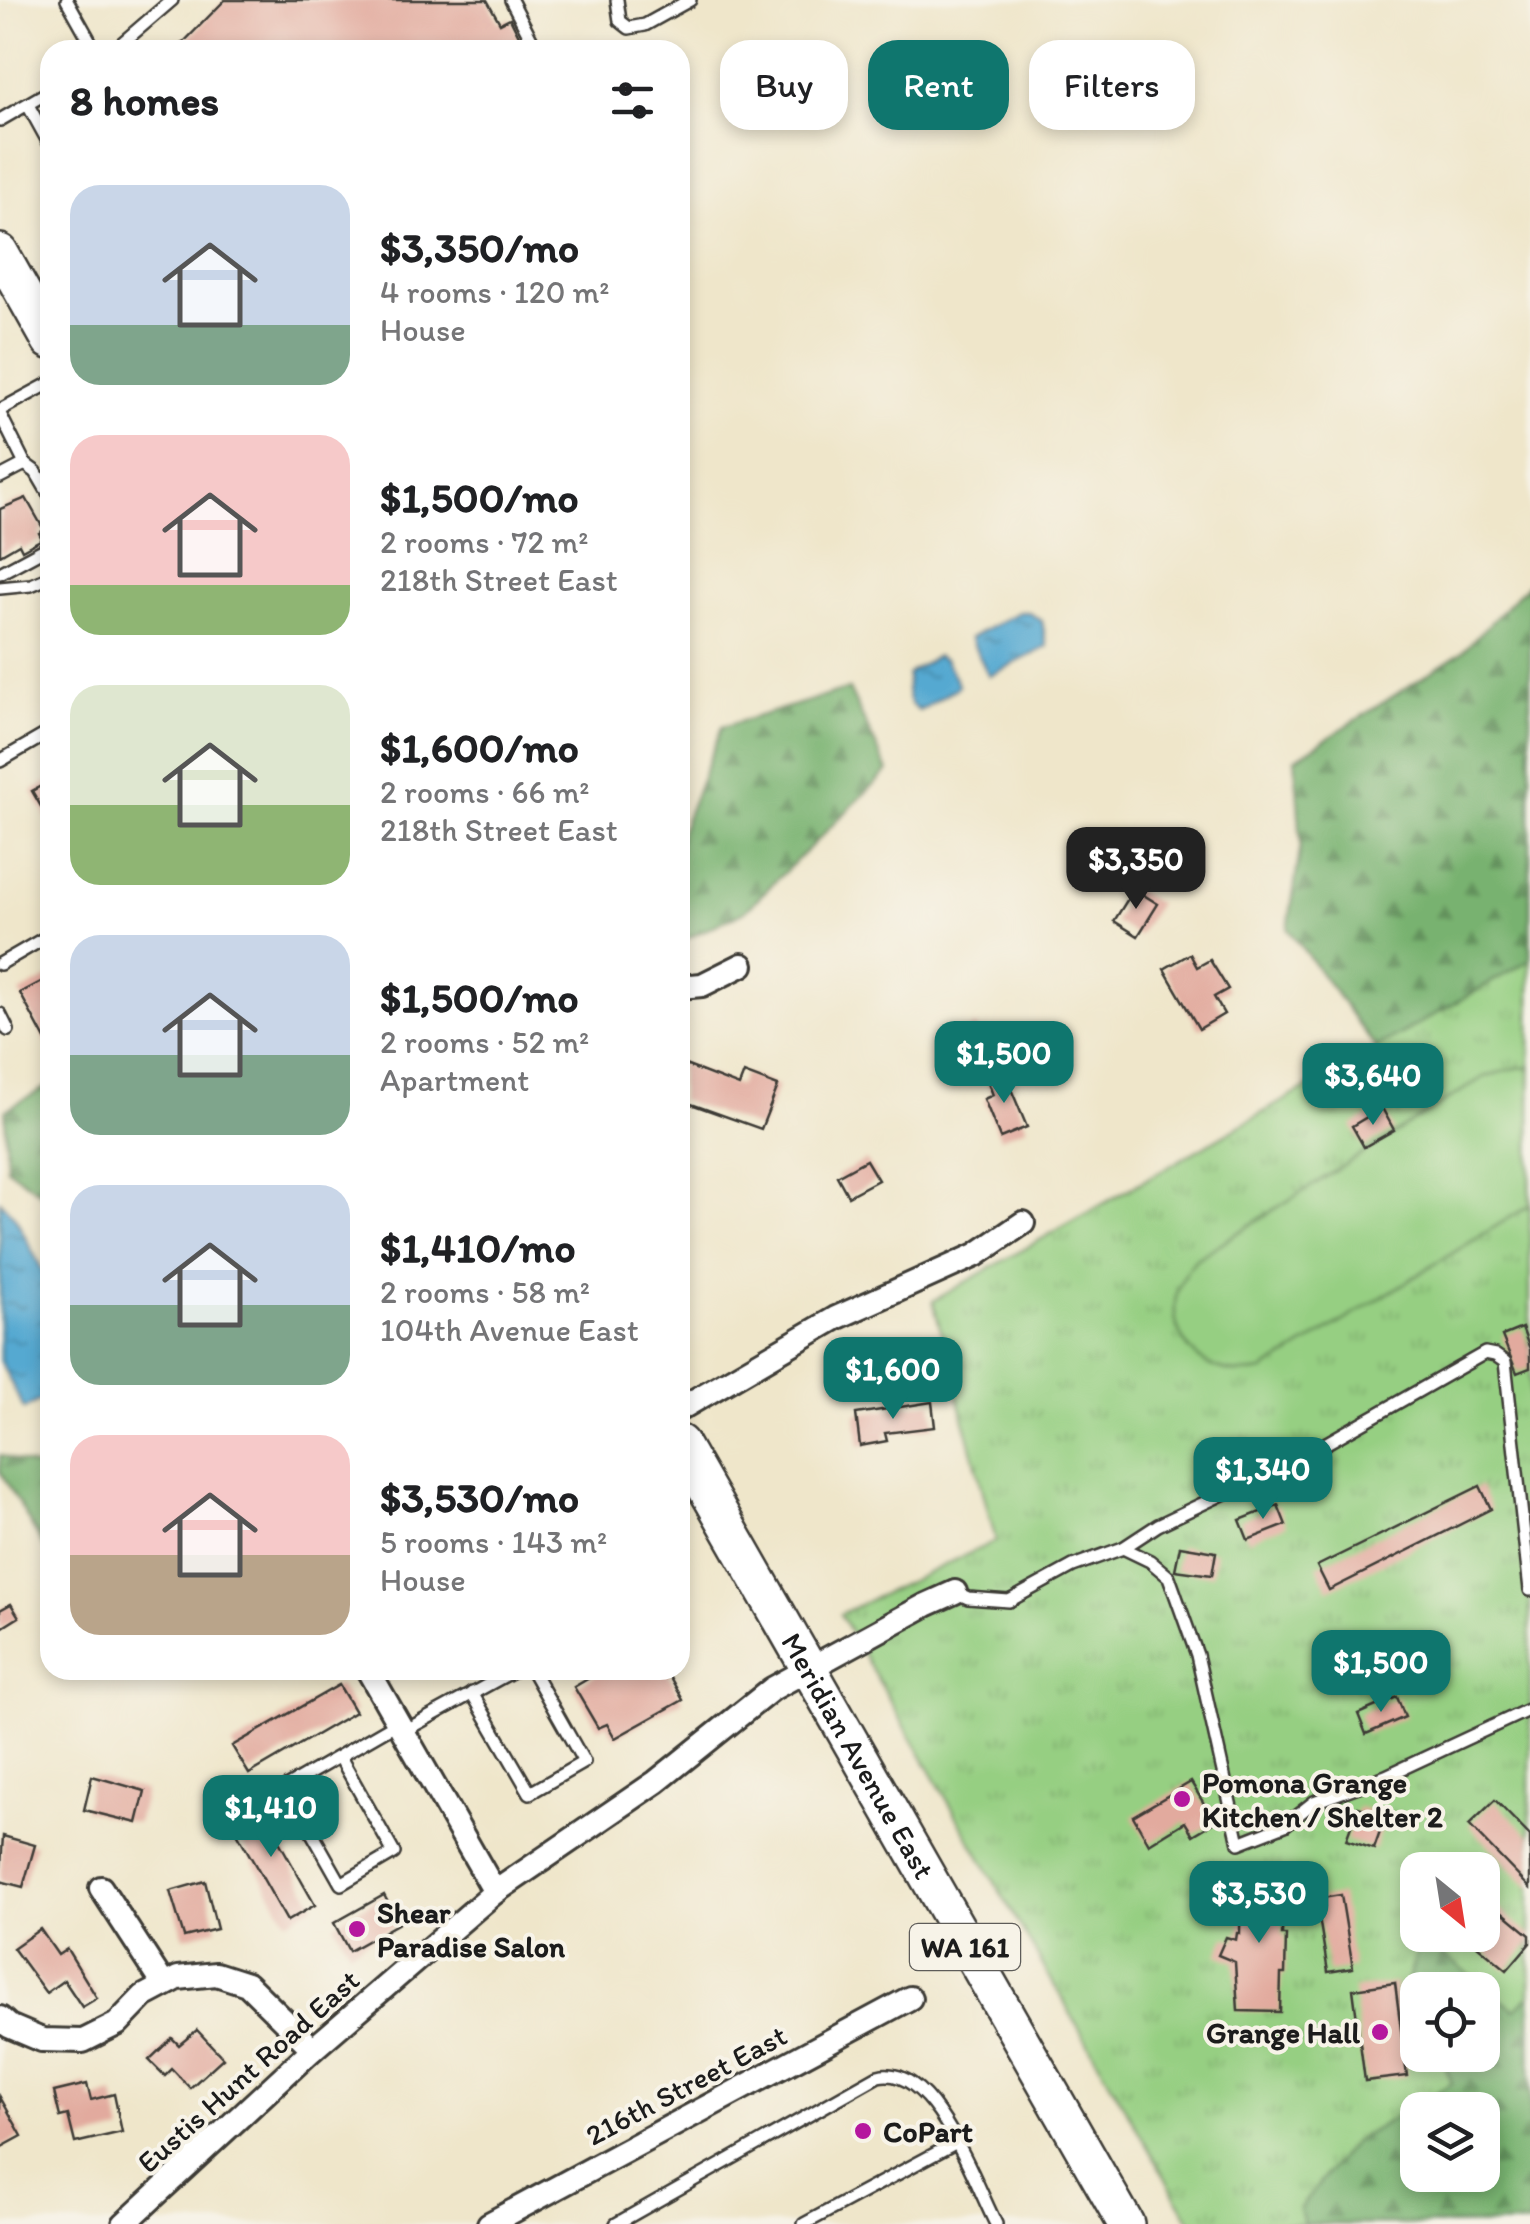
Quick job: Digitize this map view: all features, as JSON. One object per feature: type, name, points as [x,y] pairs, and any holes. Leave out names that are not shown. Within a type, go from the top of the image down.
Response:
[{"type":"main road","points":[[0,252],[40,323]]},
{"type":"main road","name":"Meridian Avenue East","points":[[690,1461],[1126,2224]]},
{"type":"street","points":[[690,987],[702,986],[742,965]]},
{"type":"street","points":[[690,1403],[836,1318],[966,1261],[1024,1224]]},
{"type":"street","name":"Eustis Hunt Road East","points":[[124,2224],[313,2050],[495,1892],[656,1782],[748,1707],[807,1668],[955,1592]]},
{"type":"street","points":[[374,1680],[495,1892]]},
{"type":"street","points":[[100,1888],[164,1985]]},
{"type":"street","points":[[0,2018],[42,2040],[83,2040],[117,2024],[144,1996],[164,1985],[189,1975],[216,1974],[247,1984],[313,2050]]},
{"type":"street","name":"216th Street East","points":[[489,2224],[910,1998]]},
{"type":"lane","points":[[66,0],[89,40]]},
{"type":"lane","points":[[126,40],[172,0]]},
{"type":"lane","points":[[510,0],[532,40]]},
{"type":"lane","points":[[617,0],[620,21],[629,28],[645,25],[690,0]]},
{"type":"lane","points":[[0,120],[40,97]]},
{"type":"lane","points":[[28,105],[40,126]]},
{"type":"lane","points":[[40,389],[0,412],[25,464],[40,479]]},
{"type":"lane","points":[[0,477],[25,464]]},
{"type":"lane","points":[[0,573],[40,551]]},
{"type":"lane","points":[[0,588],[40,581]]},
{"type":"lane","points":[[0,761],[40,738]]},
{"type":"lane","points":[[0,964],[40,941]]},
{"type":"lane","points":[[0,1014],[8,1030]]},
{"type":"lane","points":[[955,1592],[968,1598],[1010,1601],[1073,1566],[1123,1548],[1158,1524],[1309,1453],[1485,1353],[1495,1354],[1505,1362],[1530,1590]]},
{"type":"lane","points":[[1123,1548],[1169,1577],[1197,1655],[1239,1843],[1286,1825],[1314,1802],[1386,1776],[1530,1710]]},
{"type":"lane","points":[[340,1757],[394,1853],[341,1884],[286,1788],[340,1757],[497,1680]]},
{"type":"lane","points":[[472,1694],[530,1793],[584,1762],[538,1680]]},
{"type":"lane","points":[[616,2224],[888,2073],[903,2076],[934,2102],[994,2224]]},
{"type":"lane","points":[[804,2224],[955,2143]]},
{"type":"green space","points":[[1530,582],[1530,960],[1376,1048],[1288,929],[1301,844],[1295,759],[1462,652]]},
{"type":"green space","points":[[849,689],[888,771],[745,911],[690,937],[690,808],[722,727]]},
{"type":"green space","points":[[1530,960],[1530,2224],[1192,2224],[840,1614],[996,1541],[933,1301]]},
{"type":"green space","points":[[1530,1068],[1530,1205],[1263,1371],[1237,1373],[1215,1367],[1197,1356],[1184,1341],[1176,1323],[1175,1302],[1182,1280],[1196,1259],[1484,1077]]},
{"type":"green space","points":[[40,1091],[40,1193],[7,1168],[5,1110]]},
{"type":"green space","points":[[0,1455],[40,1469],[40,1541],[0,1471]]},
{"type":"green space","points":[[1417,1952],[1440,1952],[1466,1972],[1411,1972]]},
{"type":"green space","points":[[1530,1996],[1530,2224],[1303,2224],[1299,2209],[1352,2143],[1400,2114],[1400,2192],[1500,2192],[1500,2092],[1437,2092],[1452,2083],[1448,2072],[1500,2072],[1500,1998],[1515,2009]]},
{"type":"water","points":[[1019,612],[1028,612],[1042,621],[1047,647],[989,676],[970,638]]},
{"type":"water","points":[[937,656],[945,660],[959,686],[919,711],[909,700],[908,674]]},
{"type":"water","points":[[0,1201],[15,1217],[40,1266],[40,1400],[24,1409],[0,1361]]},
{"type":"building","points":[[225,0],[487,0],[500,23],[510,18],[521,40],[186,40]]},
{"type":"building","points":[[26,498],[40,523],[40,540],[22,550],[19,544],[0,555],[0,509]]},
{"type":"building","points":[[40,787],[40,805],[32,791]]},
{"type":"building","points":[[1134,889],[1158,904],[1138,936],[1114,921]]},
{"type":"building","points":[[1190,954],[1197,967],[1210,960],[1228,989],[1214,997],[1224,1014],[1199,1029],[1164,969]]},
{"type":"building","points":[[40,982],[40,1030],[20,993]]},
{"type":"building","points":[[976,1026],[991,1062],[964,1073],[950,1036]]},
{"type":"building","points":[[690,1067],[739,1086],[744,1073],[778,1086],[761,1129],[690,1104]]},
{"type":"building","points":[[1003,1070],[1027,1127],[1000,1138],[984,1099],[993,1095],[986,1077]]},
{"type":"building","points":[[1382,1108],[1394,1130],[1364,1147],[1352,1126]]},
{"type":"building","points":[[866,1160],[878,1180],[848,1196],[837,1176]]},
{"type":"building","points":[[1522,1328],[1530,1349],[1530,1368],[1517,1373],[1502,1336]]},
{"type":"building","points":[[932,1402],[935,1427],[885,1433],[887,1441],[860,1446],[856,1414]]},
{"type":"building","points":[[1480,1486],[1491,1509],[1329,1590],[1317,1566]]},
{"type":"building","points":[[1278,1505],[1286,1525],[1248,1540],[1240,1520]]},
{"type":"building","points":[[1180,1546],[1216,1552],[1212,1575],[1175,1570]]},
{"type":"building","points":[[11,1604],[19,1617],[0,1629],[0,1610]]},
{"type":"building","points":[[586,1680],[672,1680],[683,1700],[615,1738],[607,1724],[598,1728],[574,1687]]},
{"type":"building","points":[[339,1685],[355,1712],[249,1774],[232,1746]]},
{"type":"building","points":[[1397,1697],[1405,1717],[1366,1734],[1358,1714]]},
{"type":"building","points":[[92,1776],[145,1791],[137,1823],[84,1810]]},
{"type":"building","name":"Pomona Grange Kitchen / Shelter 2","points":[[1191,1782],[1215,1822],[1193,1835],[1185,1822],[1149,1844],[1133,1816]]},
{"type":"building","points":[[255,1799],[315,1905],[287,1921],[227,1815]]},
{"type":"building","points":[[1495,1800],[1530,1836],[1530,1888],[1500,1857],[1500,1852],[1495,1852],[1469,1825]]},
{"type":"building","points":[[1358,1807],[1386,1815],[1374,1849],[1346,1840]]},
{"type":"building","points":[[3,1836],[35,1845],[23,1887],[0,1881]]},
{"type":"building","points":[[1241,1877],[1284,1879],[1285,1974],[1281,1974],[1280,2012],[1238,2011],[1235,1962],[1218,1955],[1226,1937],[1236,1940],[1240,1933]]},
{"type":"building","points":[[205,1881],[217,1929],[184,1937],[170,1891]]},
{"type":"building","points":[[384,1895],[399,1923],[349,1951],[334,1923]]},
{"type":"building","points":[[1341,1895],[1353,1968],[1328,1972],[1316,1899]]},
{"type":"building","points":[[1500,1910],[1530,1935],[1530,1943],[1507,1970],[1485,1952],[1500,1952]]},
{"type":"building","points":[[40,1929],[58,1955],[67,1949],[97,1998],[82,2007],[64,1980],[46,1993],[13,1948]]},
{"type":"building","name":"Grange Hall","points":[[1395,1983],[1400,2072],[1406,2072],[1407,2076],[1365,2081],[1353,1989]]},
{"type":"building","points":[[197,2030],[223,2058],[190,2088],[172,2069],[165,2076],[149,2060],[172,2038],[179,2045]]},
{"type":"building","points":[[87,2084],[91,2100],[114,2094],[122,2132],[75,2143],[68,2115],[60,2117],[54,2092]]},
{"type":"building","points":[[0,2097],[22,2136],[0,2148]]},
{"type":"place","name":"Pomona Grange Kitchen / Shelter 2","points":[[1182,1799]]},
{"type":"place","name":"Shear Paradise Salon","points":[[357,1929]]},
{"type":"place","name":"Grange Hall","points":[[1380,2032]]},
{"type":"place","name":"CoPart","points":[[863,2131]]}]
